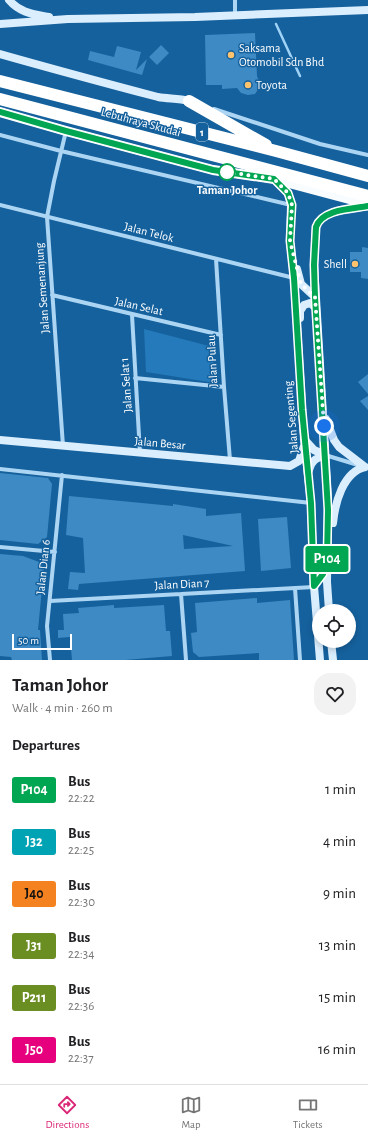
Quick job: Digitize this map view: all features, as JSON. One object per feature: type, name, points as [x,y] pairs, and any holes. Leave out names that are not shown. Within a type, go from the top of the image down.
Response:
[{"type":"highway","name":"Lebuhraya Skudai","points":[[0,81],[276,151],[368,176]]},
{"type":"highway","name":"Lebuhraya Skudai","points":[[0,99],[368,196]]},
{"type":"highway","points":[[188,101],[248,133],[276,151]]},
{"type":"main road","points":[[0,112],[213,170],[274,179],[368,205]]},
{"type":"street","points":[[9,0],[20,10],[30,14],[68,19]]},
{"type":"street","points":[[235,0],[236,15]]},
{"type":"street","points":[[0,24],[68,19],[368,10]]},
{"type":"street","points":[[0,54],[69,74],[163,98],[188,101],[320,144],[368,155]]},
{"type":"street","name":"Jalan Semenanjung","points":[[63,446],[47,217],[66,131]]},
{"type":"street","points":[[0,135],[61,151],[292,205]]},
{"type":"street","points":[[274,179],[288,193],[292,205]]},
{"type":"street","name":"Jalan Telok","points":[[0,205],[294,278]]},
{"type":"street","name":"Jalan Segenting","points":[[292,205],[290,241],[311,503],[314,586],[320,660]]},
{"type":"street","points":[[329,604],[328,498],[315,297],[314,265],[316,227],[317,222],[333,212],[368,205]]},
{"type":"street","points":[[290,241],[301,284],[315,297]]},
{"type":"street","name":"Jalan Pulau","points":[[216,259],[230,461]]},
{"type":"street","name":"Jalan Selat","points":[[52,295],[221,335]]},
{"type":"street","points":[[299,366],[301,348],[300,311],[302,307],[307,304],[313,304],[316,308]]},
{"type":"street","name":"Jalan Selat 1","points":[[132,315],[140,453]]},
{"type":"street","points":[[135,378],[224,387]]},
{"type":"street","points":[[323,411],[334,440],[339,447],[366,467]]},
{"type":"street","name":"Jalan Besar","points":[[0,440],[290,466],[299,461],[305,442]]},
{"type":"street","points":[[305,442],[314,450],[325,455],[366,467]]},
{"type":"street","points":[[308,475],[312,461],[325,455]]},
{"type":"street","points":[[314,586],[323,574],[330,544],[334,513],[343,486],[350,475],[357,469],[366,467]]},
{"type":"street","points":[[0,469],[311,503]]},
{"type":"street","name":"Jalan Dian 6","points":[[50,660],[47,626],[62,475]]},
{"type":"street","points":[[0,547],[55,552]]},
{"type":"street","name":"Jalan Dian 7","points":[[50,601],[314,586]]},
{"type":"street","points":[[296,588],[300,660]]},
{"type":"street","points":[[181,594],[186,660]]},
{"type":"street","points":[[332,648],[333,660]]},
{"type":"shaded area","points":[[144,329],[213,347],[215,383],[146,372]]},
{"type":"building","name":"Saksama Otomobil Sdn Bhd","points":[[255,33],[257,76],[260,84],[255,94],[248,95],[241,93],[237,88],[222,89],[222,85],[206,85],[205,35]]},
{"type":"building","points":[[161,45],[169,53],[157,65],[149,57]]},
{"type":"building","points":[[117,46],[141,52],[136,70],[147,59],[142,75],[88,60],[90,51],[114,57]]},
{"type":"building","points":[[362,247],[368,248],[368,279],[361,278],[361,272],[350,272],[350,252],[362,252]]},
{"type":"building","points":[[368,374],[368,394],[358,382]]},
{"type":"building","points":[[368,396],[368,410],[360,401]]},
{"type":"building","points":[[0,473],[48,478],[52,484],[47,537],[38,544],[0,540]]},
{"type":"building","points":[[69,496],[173,506],[173,504],[206,509],[206,516],[241,513],[245,571],[79,584],[78,590],[68,589],[70,572],[85,573],[83,538],[66,535]],"holes":[[[183,535],[233,546],[184,549]]]},
{"type":"building","points":[[287,517],[291,568],[261,571],[258,519]]},
{"type":"building","points":[[0,554],[23,556],[39,562],[44,567],[38,630],[40,630],[42,660],[12,660],[11,657],[0,656]]},
{"type":"building","points":[[257,598],[257,603],[290,600],[294,660],[259,660],[259,653],[199,657],[193,652],[191,633],[197,632],[195,603]]},
{"type":"building","points":[[114,605],[114,608],[164,605],[166,631],[170,631],[172,656],[125,660],[72,660],[70,637],[58,638],[58,630],[64,630],[63,614],[79,613],[78,608]]},
{"type":"waterway","points":[[276,24],[300,76]]},
{"type":"bus line","name":"P104","points":[[0,112],[213,170],[274,179],[288,193],[292,205],[290,241],[294,278],[302,410],[311,503],[314,586],[325,569],[328,549],[328,498],[315,297],[314,265],[316,227],[317,222],[320,219],[333,212],[368,206]]},
{"type":"place","name":"Saksama Otomobil Sdn Bhd","points":[[231,55]]},
{"type":"place","name":"Toyota","points":[[248,85]]},
{"type":"place","name":"Taman Johor","points":[[227,172]]},
{"type":"place","name":"Shell","points":[[355,264]]},
{"type":"route","points":[[227,172],[274,179],[288,193],[291,200],[290,241],[301,284],[315,297],[324,426]]}]
